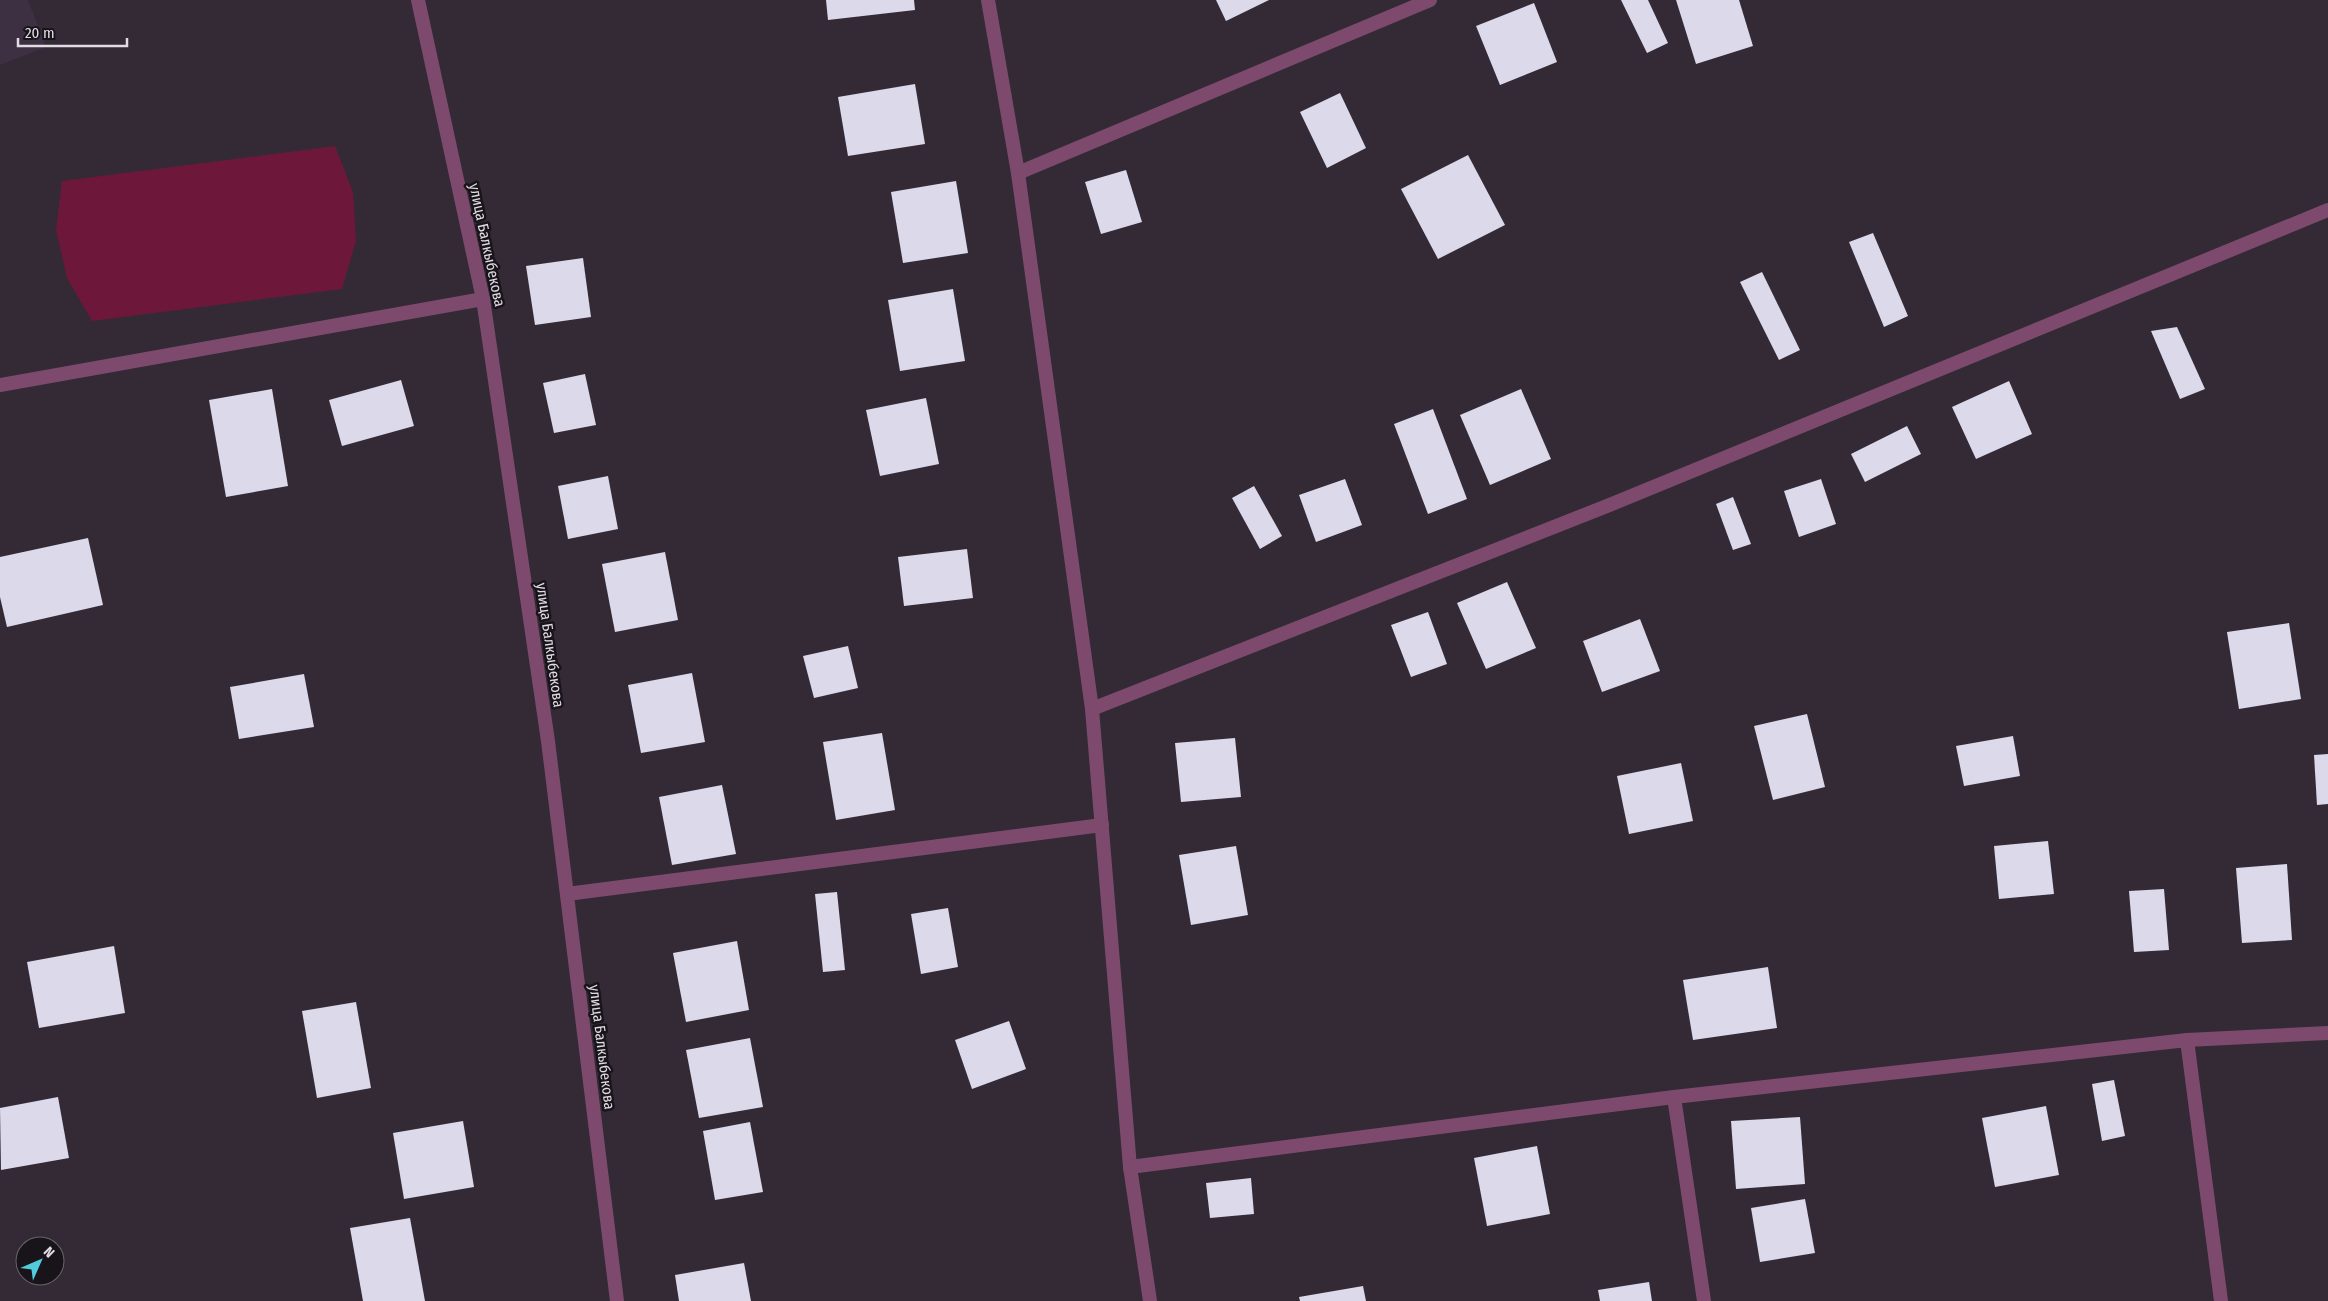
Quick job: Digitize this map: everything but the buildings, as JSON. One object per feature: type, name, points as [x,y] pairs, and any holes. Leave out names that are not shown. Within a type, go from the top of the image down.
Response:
[{"type":"street","name":"улица Балкыбекова","points":[[418,0],[483,299],[548,742],[617,1301]]},
{"type":"street","points":[[988,0],[1018,173],[1092,709],[1130,1167],[1150,1301]]},
{"type":"street","points":[[1018,173],[1430,0]]},
{"type":"street","points":[[1092,709],[1607,506],[2328,210]]},
{"type":"street","points":[[0,385],[483,299]]},
{"type":"street","points":[[567,894],[1102,825]]},
{"type":"street","points":[[1130,1167],[1674,1097],[2186,1040],[2328,1033]]},
{"type":"street","points":[[2186,1040],[2221,1301]]},
{"type":"street","points":[[1674,1097],[1704,1301]]},
{"type":"shaded area","points":[[0,0],[28,0],[46,47],[0,65]]},
{"type":"shaded area","points":[[335,146],[353,192],[356,241],[342,289],[92,321],[67,278],[56,230],[62,181]]}]
